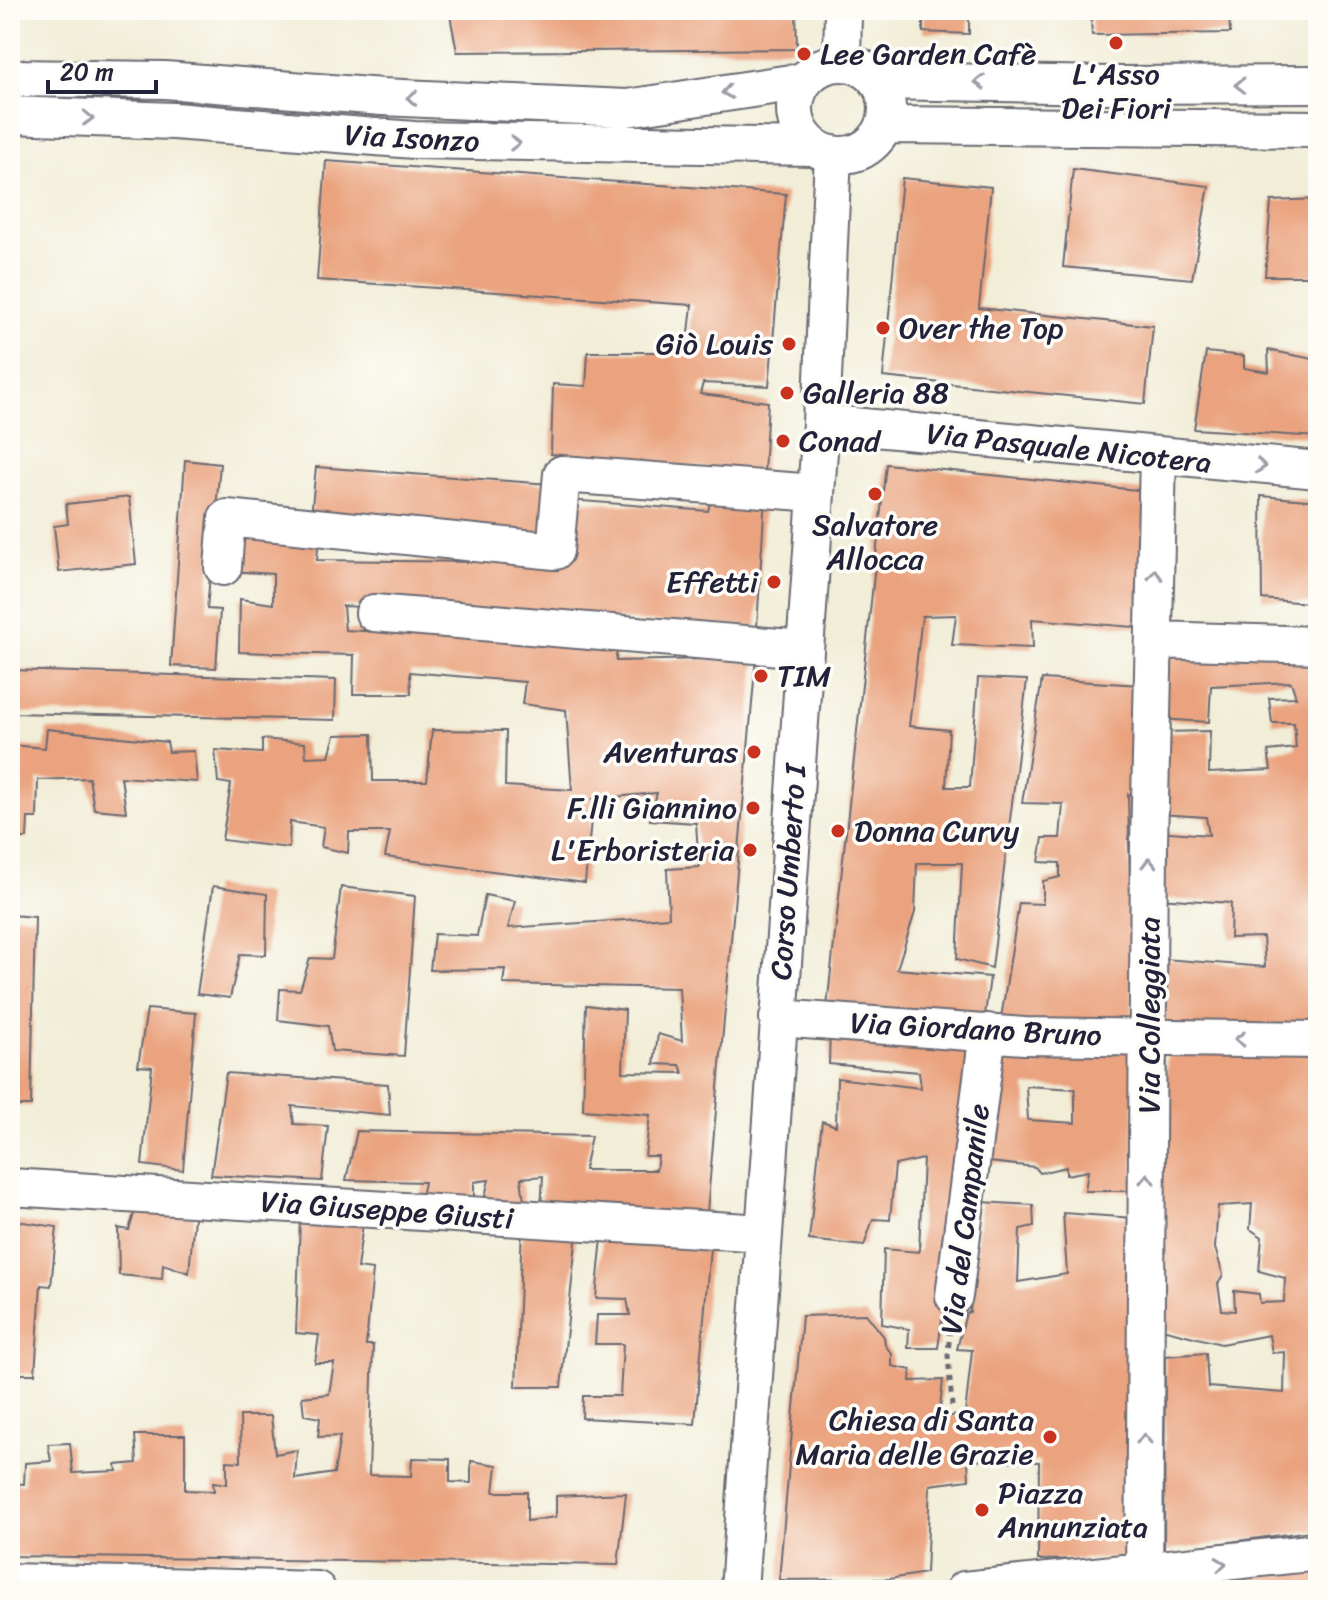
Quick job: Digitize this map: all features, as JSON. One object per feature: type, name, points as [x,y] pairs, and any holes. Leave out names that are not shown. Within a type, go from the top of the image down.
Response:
[{"type":"street","points":[[842,63],[843,10]]},
{"type":"street","points":[[842,63],[855,65],[877,81],[885,95],[884,125],[869,145],[846,155],[823,150],[797,123],[794,108],[804,81],[828,64],[842,63]]},
{"type":"street","name":"Via Isonzo","points":[[10,78],[165,80],[382,97],[627,108],[804,81]]},
{"type":"street","points":[[877,81],[1111,85],[1318,84]]},
{"type":"street","name":"Via Isonzo","points":[[10,115],[174,121],[414,140],[823,150]]},
{"type":"street","points":[[884,125],[1318,129]]},
{"type":"street","name":"Corso Umberto I","points":[[739,1590],[821,423],[823,150]]},
{"type":"street","name":"Via Pasquale Nicotera","points":[[821,423],[1318,470]]},
{"type":"street","name":"Via Colleggiata","points":[[1144,1582],[1158,456]]},
{"type":"street","points":[[223,567],[227,518],[555,551],[562,474],[816,493]]},
{"type":"street","points":[[374,613],[804,649]]},
{"type":"street","points":[[1154,640],[1318,645]]},
{"type":"street","name":"Via Giordano Bruno","points":[[778,1018],[988,1032],[1318,1040]]},
{"type":"street","name":"Via del Campanile","points":[[954,1296],[988,1032]]},
{"type":"street","name":"Via Giuseppe Giusti","points":[[10,1187],[764,1233]]},
{"type":"street","points":[[964,1590],[1076,1576],[1144,1582],[1318,1552]]},
{"type":"street","points":[[10,1582],[66,1587],[317,1590]]},
{"type":"path","name":"Via del Campanile","points":[[952,1406],[948,1355],[954,1296]]},
{"type":"building","points":[[449,10],[796,10],[797,49],[457,52]]},
{"type":"building","points":[[923,10],[1030,10],[1030,16],[969,13],[969,34],[923,32]]},
{"type":"building","points":[[1054,10],[1229,10],[1230,33],[1092,35],[1091,18],[1054,16]]},
{"type":"building","points":[[326,161],[786,194],[769,386],[703,383],[700,394],[768,402],[764,473],[551,454],[553,384],[586,386],[588,352],[687,352],[692,305],[317,280]]},
{"type":"building","points":[[1073,169],[1209,186],[1192,279],[1063,267]]},
{"type":"building","points":[[902,178],[991,187],[979,308],[1153,326],[1145,404],[883,377]]},
{"type":"building","points":[[1318,199],[1318,276],[1265,276],[1271,201]]},
{"type":"building","points":[[1268,350],[1318,360],[1318,437],[1194,429],[1206,352],[1244,356],[1244,368],[1269,372]]},
{"type":"building","points":[[185,460],[220,464],[207,609],[220,610],[216,668],[171,666]]},
{"type":"building","points":[[886,464],[1146,491],[1147,628],[1032,619],[1033,648],[952,645],[956,615],[922,616],[909,726],[949,730],[946,787],[970,787],[978,678],[1027,680],[992,968],[957,959],[962,863],[917,863],[915,912],[897,969],[990,977],[984,1023],[827,1007]]},
{"type":"building","points":[[316,467],[549,484],[543,536],[311,516]]},
{"type":"building","points":[[714,488],[765,496],[757,627],[343,606],[345,630],[617,644],[616,661],[756,658],[707,1212],[541,1209],[543,1176],[521,1178],[525,1208],[484,1200],[489,1180],[474,1182],[474,1204],[421,1197],[424,1182],[346,1180],[357,1131],[591,1136],[584,1170],[656,1170],[658,1156],[645,1156],[650,1115],[583,1110],[586,1005],[625,1010],[623,1072],[683,1073],[680,1065],[654,1064],[658,1034],[682,1041],[679,988],[503,984],[505,969],[430,970],[434,934],[477,936],[485,895],[515,901],[508,928],[669,917],[667,869],[699,867],[696,823],[650,820],[657,793],[593,799],[585,883],[385,857],[390,832],[349,832],[348,853],[321,847],[324,827],[290,822],[289,848],[222,840],[231,784],[218,782],[215,750],[262,753],[262,739],[305,743],[306,757],[329,756],[335,735],[372,734],[373,781],[427,781],[432,730],[506,731],[505,786],[572,790],[566,710],[522,704],[525,682],[410,672],[411,694],[353,694],[354,655],[239,652],[240,599],[273,604],[273,574],[231,571],[234,528],[319,537],[317,560],[561,563],[570,500],[708,511]]},
{"type":"building","points":[[1261,496],[1318,501],[1318,604],[1262,599]]},
{"type":"building","points":[[129,497],[136,564],[59,572],[54,526],[68,524],[66,504]]},
{"type":"building","points":[[1166,652],[1318,655],[1318,1028],[1165,1031],[1165,959],[1265,967],[1263,937],[1230,938],[1231,903],[1158,898],[1157,831],[1209,835],[1206,817],[1159,814],[1161,732],[1210,731],[1209,773],[1271,770],[1268,751],[1296,748],[1294,723],[1272,723],[1269,698],[1296,697],[1291,682],[1211,686],[1209,722],[1159,719]]},
{"type":"building","points":[[10,670],[336,680],[335,720],[10,713]]},
{"type":"building","points":[[1042,679],[1141,685],[1141,796],[1128,794],[1133,1029],[1000,1025],[1019,903],[1043,904],[1043,881],[1060,877],[1060,863],[1039,862],[1043,838],[1060,838],[1063,804],[1022,803]]},
{"type":"building","points":[[47,729],[167,742],[169,752],[194,751],[197,782],[121,777],[126,812],[94,809],[89,778],[38,780],[37,818],[28,818],[27,838],[10,838],[10,745],[45,748]]},
{"type":"building","points":[[213,886],[267,894],[266,955],[240,954],[230,998],[197,994]]},
{"type":"building","points":[[341,887],[415,896],[404,1056],[332,1051],[328,1026],[278,1020],[280,989],[300,990],[310,958],[332,959]]},
{"type":"building","points":[[10,915],[35,917],[31,1106],[10,1106]]},
{"type":"building","points":[[147,1009],[196,1013],[183,1170],[142,1165],[152,1067],[138,1066]]},
{"type":"building","points":[[830,1028],[982,1042],[938,1348],[908,1348],[909,1329],[882,1324],[884,1249],[919,1252],[923,1159],[895,1165],[890,1220],[873,1219],[864,1246],[809,1240],[822,1121],[836,1126],[837,1078],[921,1088],[919,1072],[829,1064]]},
{"type":"building","points":[[995,1045],[1133,1047],[1134,1191],[1085,1191],[1088,1171],[1066,1175],[1066,1167],[1040,1173],[1035,1167],[980,1161]],"holes":[[[1026,1086],[1075,1089],[1075,1123],[1028,1120]]]},
{"type":"building","points":[[1167,1050],[1318,1051],[1318,1530],[1164,1551],[1165,1356],[1206,1353],[1208,1387],[1284,1393],[1285,1352],[1272,1353],[1269,1335],[1221,1344],[1158,1328]],"holes":[[[1252,1204],[1250,1229],[1262,1237],[1259,1271],[1285,1278],[1284,1302],[1260,1303],[1259,1294],[1234,1291],[1235,1311],[1222,1310],[1218,1284],[1223,1275],[1215,1248],[1218,1206]]]},
{"type":"building","points":[[226,1073],[388,1084],[390,1115],[292,1106],[294,1124],[328,1126],[322,1181],[211,1175]]},
{"type":"building","points":[[138,1201],[195,1207],[189,1273],[163,1264],[162,1279],[119,1275],[118,1228],[129,1230]]},
{"type":"building","points":[[981,1202],[1033,1205],[1034,1226],[1020,1229],[1018,1282],[1067,1274],[1063,1213],[1134,1218],[1133,1558],[1038,1560],[1039,1462],[968,1460],[969,1480],[930,1485],[926,1573],[889,1579],[779,1580],[802,1316],[866,1314],[884,1337],[885,1345],[892,1354],[892,1366],[911,1370],[910,1381],[943,1380],[939,1418],[965,1414],[972,1350],[957,1349],[966,1313],[970,1312]]},
{"type":"building","points":[[300,1218],[363,1224],[357,1268],[373,1270],[366,1345],[373,1345],[369,1475],[411,1476],[412,1458],[450,1459],[450,1482],[471,1483],[471,1461],[497,1465],[494,1492],[527,1492],[527,1521],[556,1517],[556,1496],[626,1493],[618,1565],[10,1556],[10,1483],[24,1484],[25,1463],[51,1461],[48,1444],[70,1443],[73,1473],[117,1471],[116,1465],[137,1463],[135,1435],[185,1435],[185,1490],[214,1491],[213,1482],[227,1484],[227,1461],[241,1462],[240,1416],[271,1416],[275,1454],[297,1450],[295,1479],[334,1473],[340,1436],[318,1437],[320,1418],[304,1415],[302,1397],[329,1394],[334,1363],[315,1363],[319,1335],[296,1333]]},
{"type":"building","points":[[10,1220],[57,1227],[51,1286],[41,1285],[35,1374],[10,1374]]},
{"type":"building","points":[[522,1225],[577,1232],[561,1387],[516,1387]]},
{"type":"building","points":[[711,1236],[695,1424],[582,1418],[583,1396],[620,1396],[623,1344],[595,1344],[597,1315],[630,1315],[627,1299],[596,1298],[602,1238]]},
{"type":"building","points":[[1318,1569],[1318,1590],[1175,1590],[1247,1578]]},
{"type":"place","name":"L'Asso Dei Fiori","points":[[1116,43]]},
{"type":"place","name":"Lee Garden Cafè","points":[[804,54]]},
{"type":"place","name":"Over the Top","points":[[883,328]]},
{"type":"place","name":"Giò Louis","points":[[789,344]]},
{"type":"place","name":"Galleria 88","points":[[787,393]]},
{"type":"place","name":"Conad","points":[[783,441]]},
{"type":"place","name":"Salvatore Allocca","points":[[875,494]]},
{"type":"place","name":"Effetti","points":[[774,582]]},
{"type":"place","name":"TIM","points":[[761,676]]},
{"type":"place","name":"Aventuras","points":[[754,752]]},
{"type":"place","name":"F.lli Giannino","points":[[753,808]]},
{"type":"place","name":"Donna Curvy","points":[[838,831]]},
{"type":"place","name":"L'Erboristeria","points":[[750,850]]},
{"type":"place","name":"Chiesa di Santa Maria delle Grazie","points":[[1050,1437]]},
{"type":"place","name":"Piazza Annunziata","points":[[982,1510]]}]
